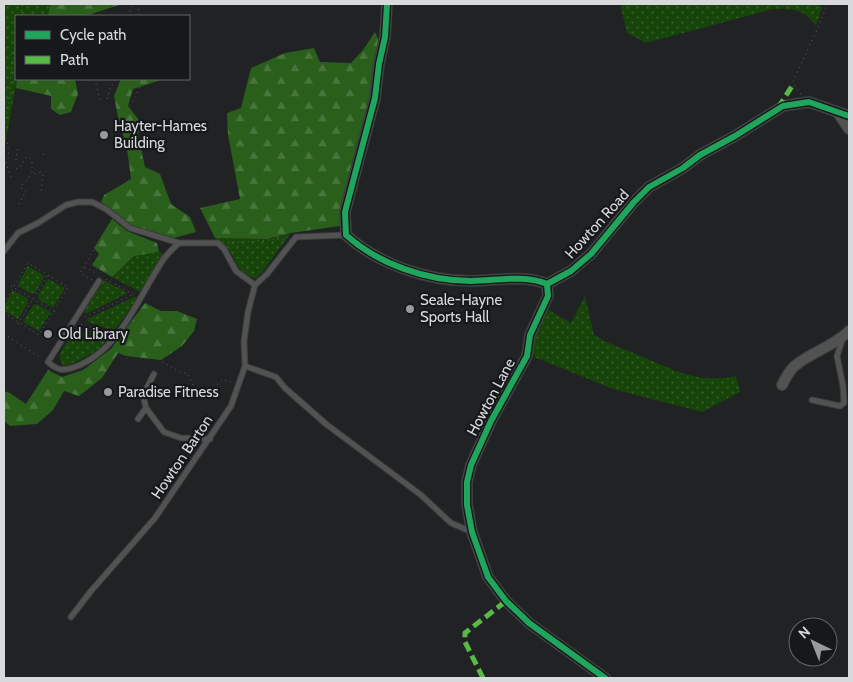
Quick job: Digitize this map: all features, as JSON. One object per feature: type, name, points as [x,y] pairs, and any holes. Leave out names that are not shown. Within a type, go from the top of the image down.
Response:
[{"type":"street","points":[[387,4],[388,14],[375,98],[345,212],[346,235],[360,248],[378,258],[437,278],[469,281],[536,279],[547,284]]},
{"type":"street","name":"Howton Road","points":[[547,284],[571,272],[591,254],[634,202],[649,187],[783,106],[808,102],[849,116]]},
{"type":"street","points":[[838,113],[849,129]]},
{"type":"street","name":"Howton Lane","points":[[547,284],[548,296],[530,335],[527,356],[491,421],[471,465],[467,482],[467,505],[472,532],[488,577],[506,601],[528,623],[601,677]]},
{"type":"street","points":[[782,385],[794,366],[846,334]]},
{"type":"lane","points":[[4,251],[18,233],[38,224],[66,205],[78,202],[92,202],[130,228],[179,243],[218,243],[224,249],[236,271],[255,285],[296,237],[346,235]]},
{"type":"lane","points":[[98,282],[48,362],[55,368],[63,371],[84,364],[102,351],[116,337],[162,261],[179,243]]},
{"type":"lane","name":"Howton Barton","points":[[71,617],[91,591],[155,518],[232,406],[244,366],[244,341],[248,312],[255,285]]},
{"type":"lane","points":[[812,400],[840,406],[844,402],[837,356],[846,334]]},
{"type":"lane","points":[[244,366],[276,377],[285,388],[326,424],[421,495],[451,523],[472,532]]},
{"type":"lane","points":[[154,374],[142,395],[146,408],[164,432],[181,438],[210,439]]},
{"type":"lane","points":[[138,419],[146,408]]},
{"type":"path","points":[[86,4],[89,12],[93,15]]},
{"type":"path","points":[[808,102],[796,90],[793,81],[827,4]]},
{"type":"path","points":[[4,128],[10,98],[15,50]]},
{"type":"path","points":[[107,99],[110,88],[115,80]]},
{"type":"path","points":[[118,116],[128,110],[142,80]]},
{"type":"path","points":[[96,84],[100,101]]},
{"type":"path","points":[[4,140],[7,141],[9,155],[6,164],[11,177]]},
{"type":"path","points":[[16,160],[18,148]]},
{"type":"path","points":[[43,154],[48,155]]},
{"type":"path","points":[[16,169],[21,166],[26,157],[29,157],[32,160],[32,174]]},
{"type":"path","points":[[19,204],[26,191],[20,188],[32,174],[38,172],[41,172],[44,176],[41,191]]},
{"type":"path","points":[[98,282],[80,273],[115,216]]},
{"type":"path","points":[[218,243],[282,240]]},
{"type":"path","points":[[4,303],[12,286],[28,263],[69,286],[38,335],[4,313]]},
{"type":"path","points":[[84,266],[134,294],[87,316]]},
{"type":"path","points":[[19,323],[49,274]]},
{"type":"path","points":[[12,286],[54,312]]},
{"type":"path","points":[[87,326],[116,337],[182,373],[187,373],[191,384],[199,390],[208,392],[222,380],[229,381],[238,386]]},
{"type":"path","points":[[4,334],[48,362]]},
{"type":"path","points":[[126,359],[133,347]]},
{"type":"green space","points":[[4,4],[50,4],[48,15],[15,15],[15,80],[17,80],[4,151]]},
{"type":"green space","points":[[50,4],[119,4],[88,15],[48,15]]},
{"type":"green space","points":[[620,4],[820,4],[822,8],[816,26],[807,16],[797,11],[773,9],[646,43],[627,33]]},
{"type":"green space","points":[[375,32],[379,41],[373,97],[340,226],[291,233],[267,239],[215,238],[200,208],[240,199],[228,135],[227,113],[241,108],[251,68],[285,53],[314,48],[320,62],[351,63],[363,50]]},
{"type":"green space","points":[[17,80],[75,80],[78,94],[71,112],[60,115],[51,109],[51,96],[16,88]]},
{"type":"green space","points":[[121,80],[161,80],[133,89],[128,106],[143,125],[138,134],[145,167],[160,174],[171,204],[190,217],[196,232],[174,238],[131,225],[101,202],[104,195],[131,179],[127,149],[114,96]]},
{"type":"green space","points":[[112,219],[127,231],[157,243],[159,252],[134,256],[112,277],[92,265],[99,254],[94,248]]},
{"type":"green space","points":[[291,233],[256,278],[241,271],[228,249],[215,238],[267,239]]},
{"type":"green space","points":[[159,252],[164,254],[140,292],[112,277],[134,256]]},
{"type":"green space","points":[[28,266],[45,276],[35,293],[30,293],[17,286]]},
{"type":"green space","points":[[48,279],[65,288],[53,308],[39,300],[38,295]]},
{"type":"green space","points":[[104,280],[128,293],[86,314],[84,311]]},
{"type":"green space","points":[[13,290],[27,298],[28,303],[18,319],[4,311],[4,306]]},
{"type":"green space","points":[[585,296],[594,335],[684,374],[709,378],[736,376],[740,392],[702,412],[613,389],[534,357],[534,338],[547,309],[571,323]]},
{"type":"green space","points":[[134,297],[138,298],[114,331],[88,322],[87,319]]},
{"type":"green space","points":[[145,303],[161,311],[177,311],[197,319],[194,331],[182,346],[161,360],[126,356],[118,353],[102,378],[79,396],[64,391],[53,410],[37,424],[10,426],[4,421],[4,391],[26,404],[48,370],[62,377],[83,370],[111,349]]},
{"type":"green space","points":[[37,304],[51,312],[39,331],[23,322],[33,305]]},
{"type":"green space","points":[[86,329],[110,338],[88,356],[63,367],[59,355],[70,337],[80,335]]},
{"type":"marked path","points":[[778,108],[794,83]]},
{"type":"marked path","points":[[483,678],[465,642],[465,633],[506,601]]},
{"type":"cycle path","points":[[387,4],[385,37],[379,64],[375,98],[345,212],[346,235],[388,262],[404,269],[437,278],[471,281],[529,279],[547,284],[571,271],[591,254],[634,202],[649,187],[783,106],[809,102],[849,116]]},
{"type":"cycle path","points":[[547,284],[548,296],[530,335],[527,356],[491,421],[471,465],[467,482],[467,505],[472,532],[488,577],[506,601],[529,623],[605,678]]},
{"type":"place","name":"Hayter-Hames Building","points":[[104,135]]},
{"type":"place","name":"Seale-Hayne Sports Hall","points":[[410,309]]},
{"type":"place","name":"Old Library","points":[[48,334]]},
{"type":"place","name":"Paradise Fitness","points":[[108,392]]}]
